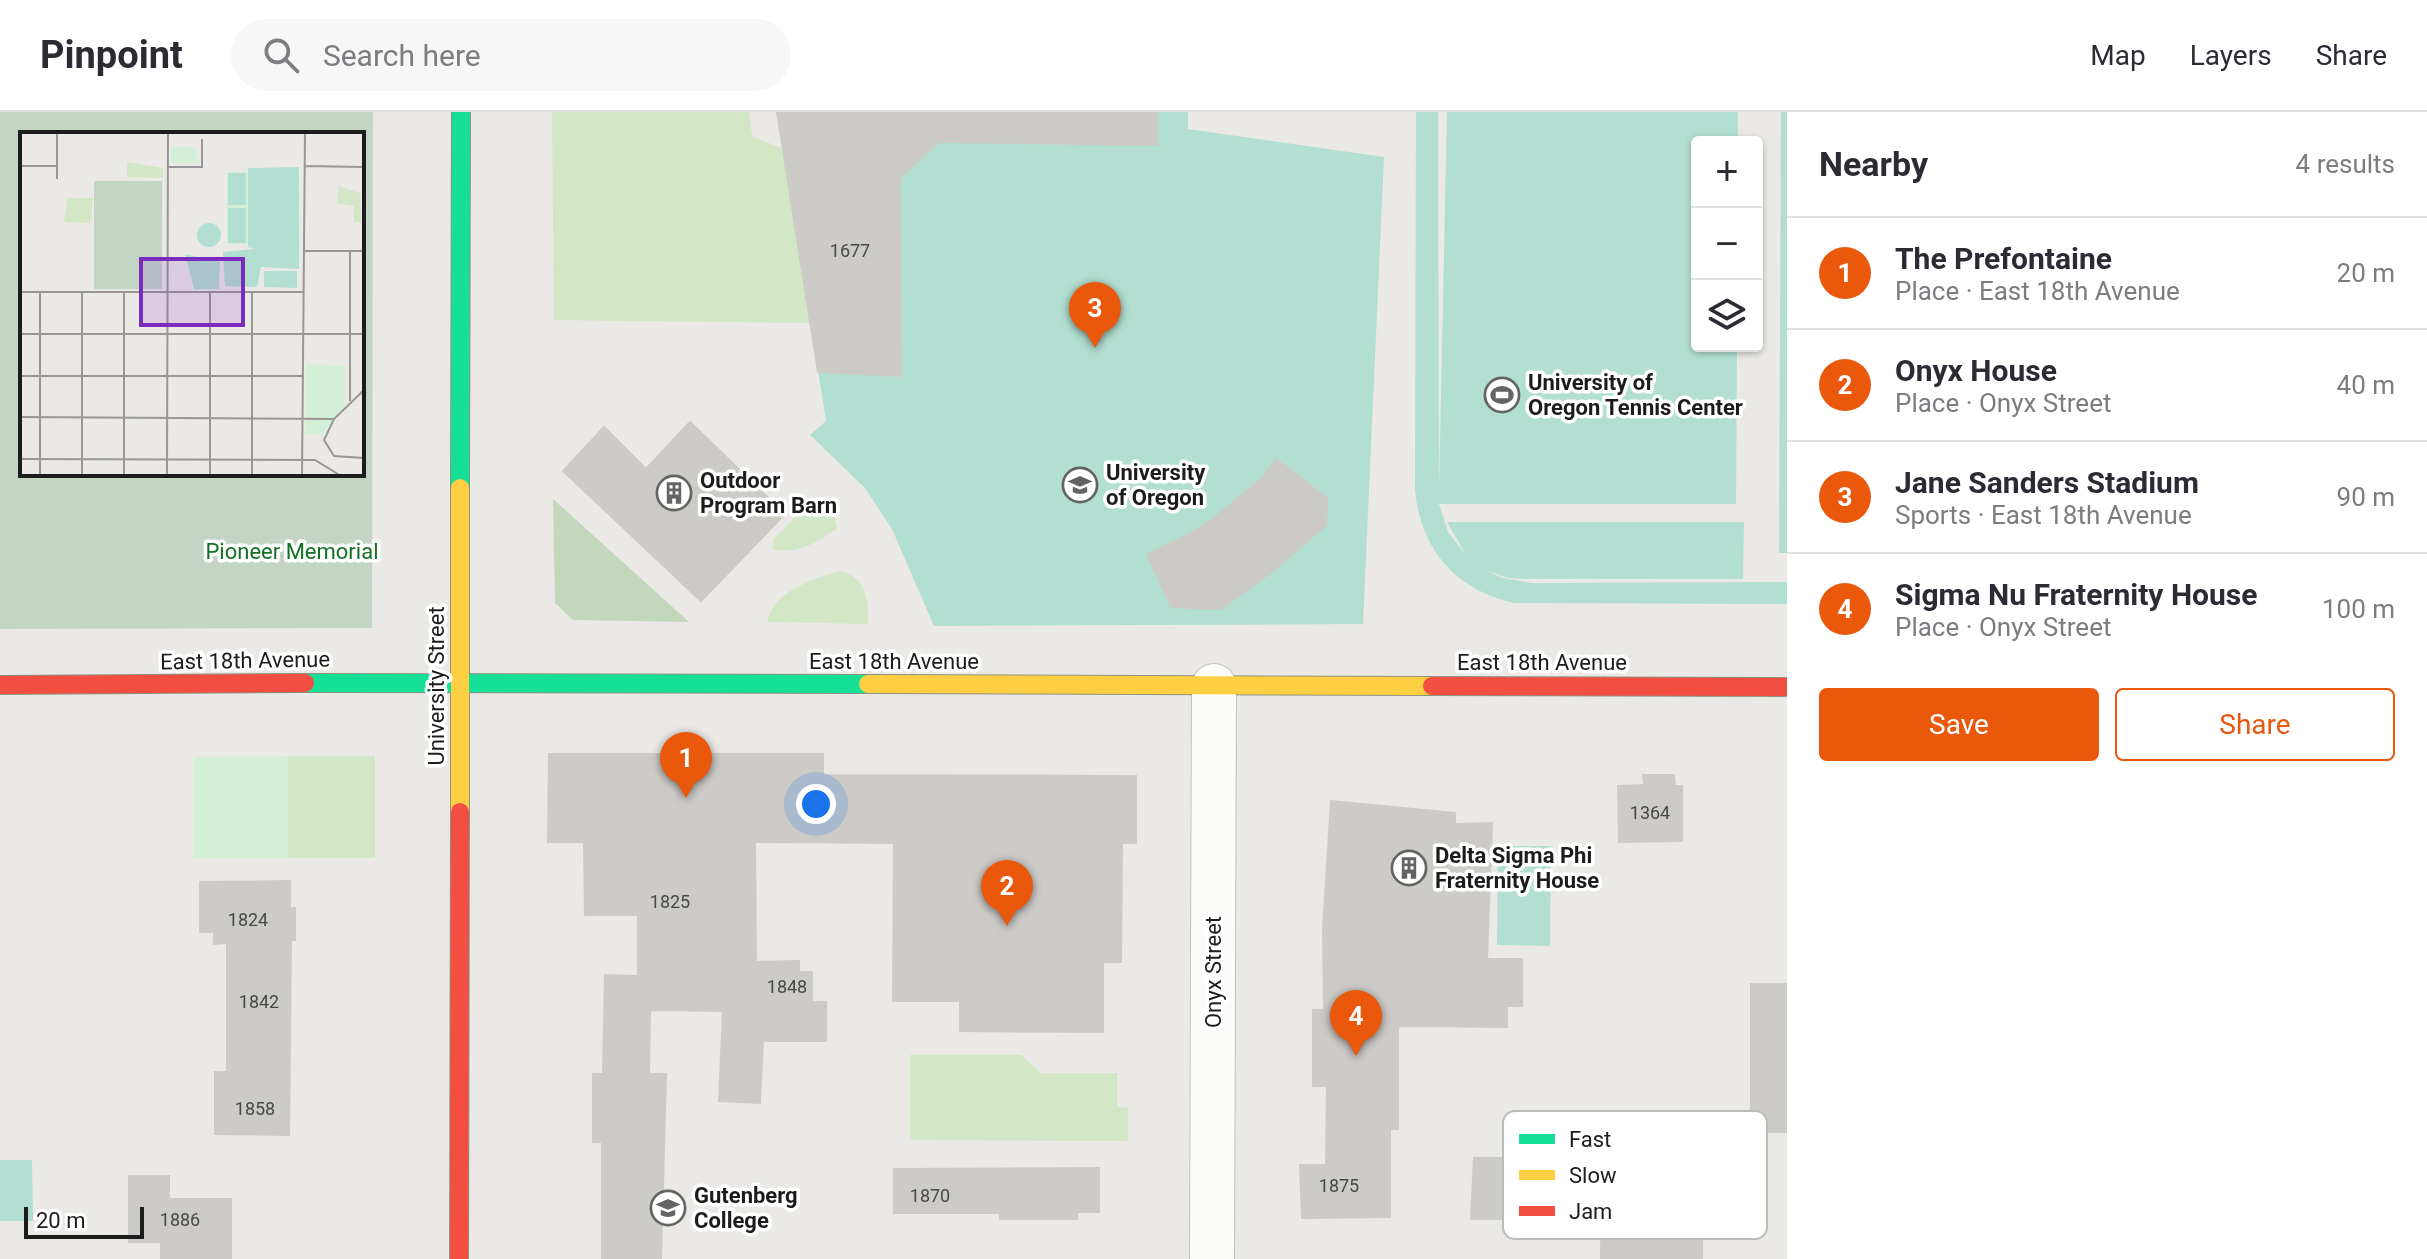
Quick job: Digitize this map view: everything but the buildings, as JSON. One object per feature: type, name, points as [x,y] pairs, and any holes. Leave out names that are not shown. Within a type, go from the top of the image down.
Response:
[{"type":"street","name":"University Street","points":[[459,1259],[461,112]]},
{"type":"street","name":"East 18th Avenue","points":[[0,685],[460,682],[1787,687]]},
{"type":"street","name":"Onyx Street","points":[[1212,1259],[1214,686]]},
{"type":"green space","name":"Pioneer Memorial","points":[[0,112],[373,112],[372,628],[0,629]]},
{"type":"green space","points":[[552,112],[749,112],[752,136],[783,149],[810,323],[554,320]]},
{"type":"green space","points":[[777,112],[1188,112],[1188,129],[1384,157],[1363,624],[934,626],[892,529],[865,488],[810,435],[826,421]]},
{"type":"green space","points":[[1416,112],[1438,112],[1439,490],[1447,112],[1738,112],[1738,136],[1691,136],[1691,352],[1737,352],[1736,504],[1439,504],[1448,532],[1466,555],[1447,522],[1744,522],[1743,579],[1528,579],[1508,578],[1485,570],[1503,578],[1532,583],[1787,582],[1787,604],[1514,603],[1493,597],[1459,577],[1433,548],[1424,531],[1415,490]]},
{"type":"green space","points":[[1781,112],[1787,112],[1787,553],[1779,553]]},
{"type":"green space","points":[[814,498],[830,510],[837,528],[807,546],[773,550],[773,540]]},
{"type":"green space","points":[[553,499],[689,622],[573,620],[555,603]]},
{"type":"green space","points":[[841,571],[861,585],[868,624],[767,622],[777,602],[796,588]]},
{"type":"green space","points":[[288,756],[375,756],[375,858],[288,858]]},
{"type":"green space","points":[[288,756],[288,858],[194,858],[194,757]]},
{"type":"green space","points":[[1498,846],[1551,846],[1550,946],[1497,945]]},
{"type":"green space","points":[[910,1055],[1021,1055],[1041,1073],[1117,1073],[1117,1107],[1128,1108],[1128,1141],[910,1140]]},
{"type":"green space","points":[[0,1160],[32,1160],[33,1221],[0,1221]]},
{"type":"traffic: fast","points":[[460,488],[461,112]]},
{"type":"traffic: fast","points":[[305,683],[868,684]]},
{"type":"traffic: slow","points":[[460,488],[460,812]]},
{"type":"traffic: slow","points":[[868,684],[1432,686]]},
{"type":"traffic: jam","points":[[0,685],[305,683]]},
{"type":"traffic: jam","points":[[1432,686],[1787,687]]},
{"type":"traffic: jam","points":[[459,1259],[460,812]]},
{"type":"place","name":"Jane Sanders Stadium","points":[[1095,348]]},
{"type":"place","name":"University of Oregon Tennis Center","points":[[1502,395]]},
{"type":"place","name":"University of Oregon","points":[[1080,485]]},
{"type":"place","name":"Outdoor Program Barn","points":[[674,493]]},
{"type":"place","name":"The Prefontaine","points":[[686,798]]},
{"type":"place","name":"Delta Sigma Phi Fraternity House","points":[[1409,868]]},
{"type":"place","name":"Onyx House","points":[[1007,926]]},
{"type":"place","name":"Sigma Nu Fraternity House","points":[[1356,1056]]},
{"type":"place","name":"Gutenberg College","points":[[668,1208]]}]
